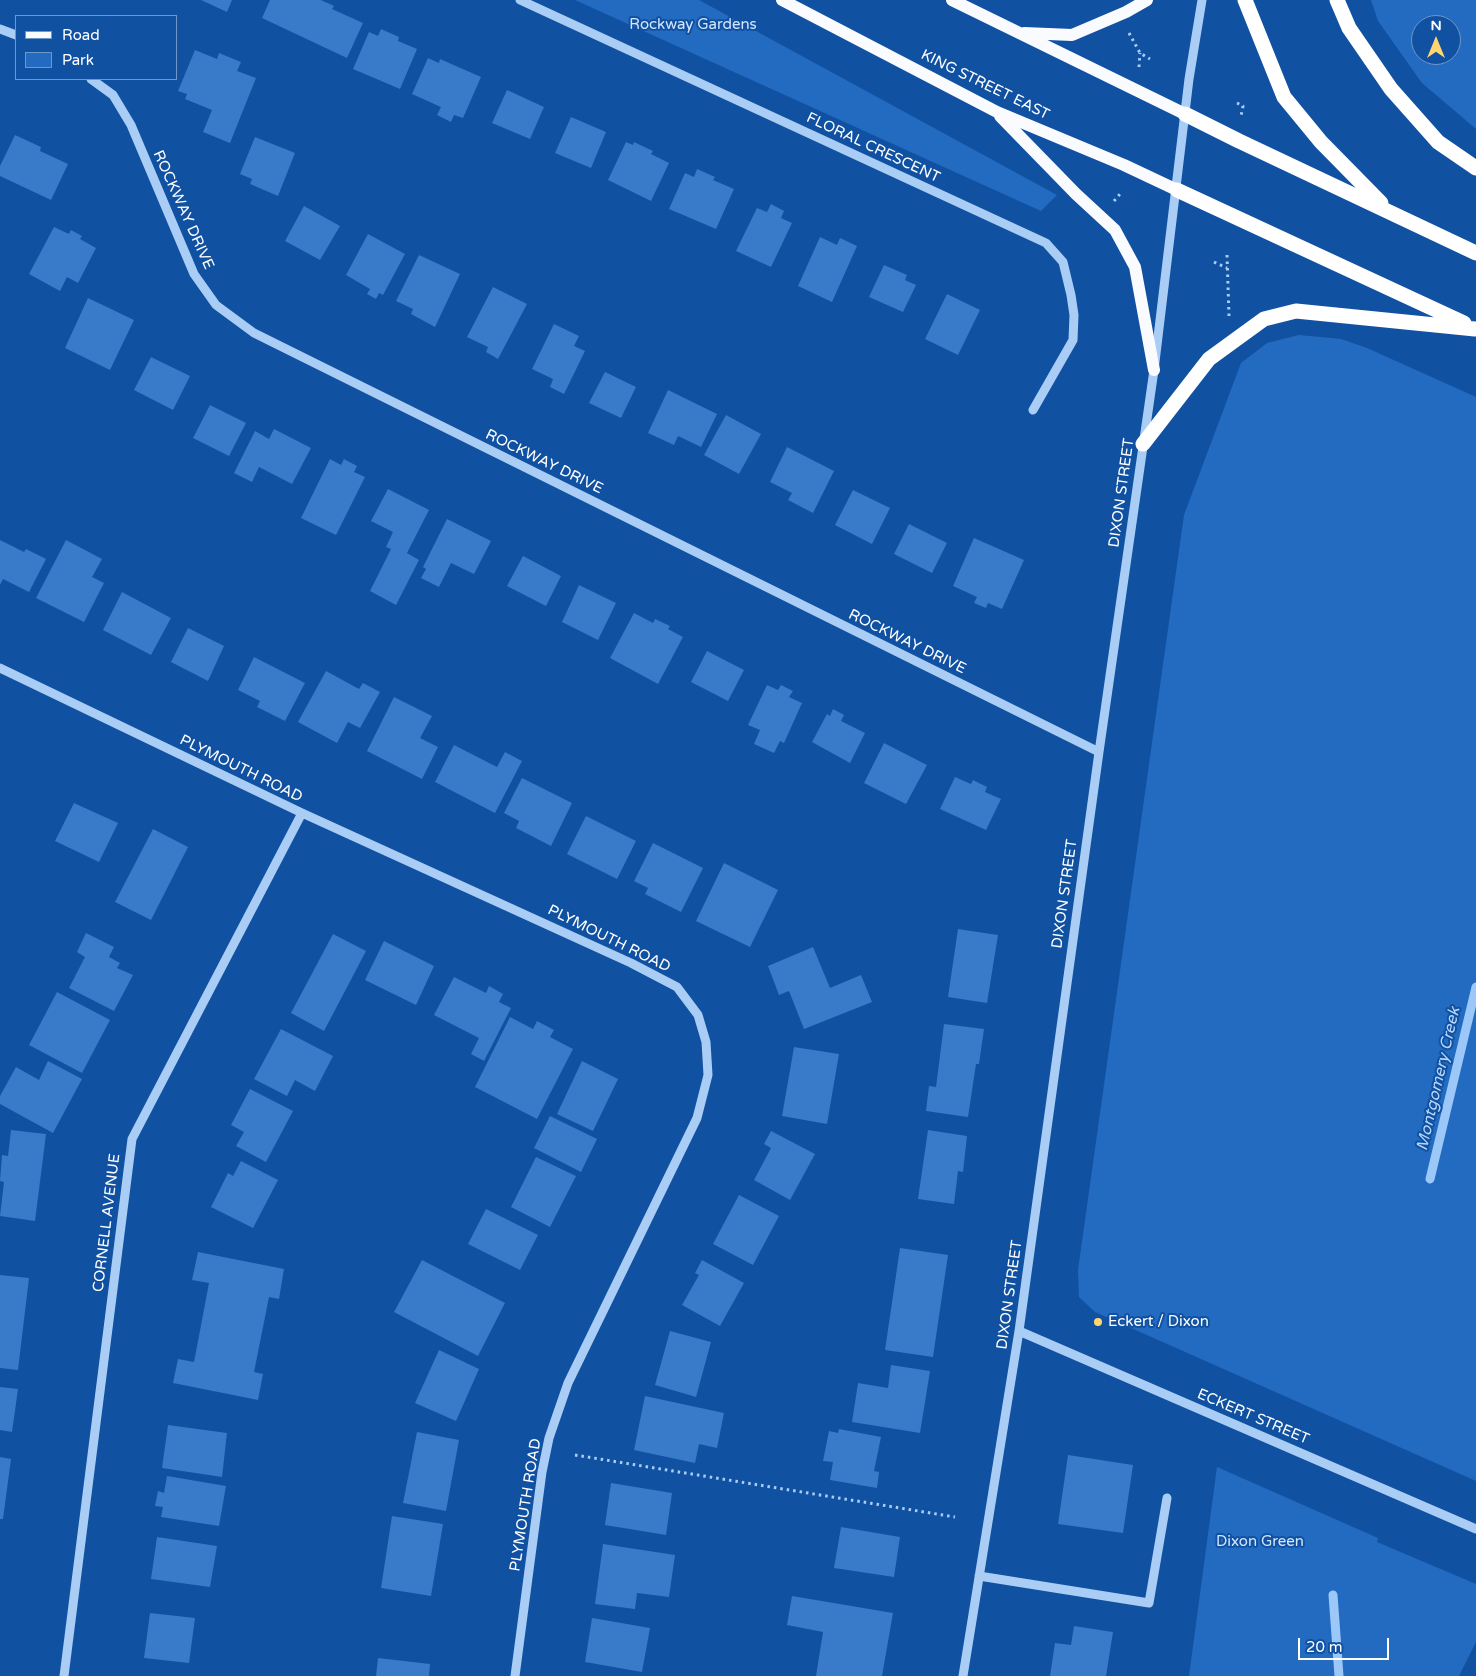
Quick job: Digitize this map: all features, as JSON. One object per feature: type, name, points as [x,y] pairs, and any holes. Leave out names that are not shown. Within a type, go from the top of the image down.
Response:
[{"type":"highway","points":[[1245,0],[1284,97],[1321,142],[1389,212]]},
{"type":"highway","points":[[1337,0],[1349,28],[1390,89],[1438,142],[1476,168]]},
{"type":"highway","points":[[1185,114],[1238,141],[1476,253]]},
{"type":"highway","points":[[1177,190],[1231,217],[1476,329]]},
{"type":"highway","points":[[1143,444],[1209,358],[1264,319],[1296,311],[1476,329]]},
{"type":"main road","name":"KING STREET EAST","points":[[782,0],[997,112],[1124,165],[1177,190]]},
{"type":"main road","points":[[952,0],[1185,114]]},
{"type":"main road","points":[[1019,32],[1072,35],[1147,0]]},
{"type":"main road","points":[[997,112],[1076,194],[1115,230],[1135,267],[1154,370]]},
{"type":"street","name":"FLORAL CRESCENT","points":[[520,0],[1046,243],[1063,262],[1074,315],[1073,340],[1033,410]]},
{"type":"street","name":"DIXON STREET","points":[[963,1676],[1019,1331],[1154,370],[1185,114],[1202,0]]},
{"type":"street","points":[[0,28],[15,35]]},
{"type":"street","name":"ROCKWAY DRIVE","points":[[92,80],[113,95],[131,125],[194,274],[216,305],[254,333],[1099,752]]},
{"type":"street","name":"PLYMOUTH ROAD","points":[[0,668],[302,813],[631,963],[676,987],[698,1015],[706,1042],[708,1075],[697,1118],[568,1383],[549,1438],[542,1472],[515,1676]]},
{"type":"street","name":"CORNELL AVENUE","points":[[64,1676],[132,1139],[302,813]]},
{"type":"street","name":"ECKERT STREET","points":[[1019,1331],[1476,1529]]},
{"type":"street","points":[[980,1576],[1149,1603],[1167,1498]]},
{"type":"path","points":[[1125,26],[1140,53],[1150,59]]},
{"type":"path","points":[[1138,70],[1140,53]]},
{"type":"path","points":[[1237,103],[1243,106],[1241,120]]},
{"type":"path","points":[[1227,255],[1229,322]]},
{"type":"path","points":[[1214,262],[1228,268]]},
{"type":"path","points":[[575,1455],[956,1517]]},
{"type":"green space","name":"Rockway Gardens","points":[[575,0],[699,0],[1057,195],[1041,211]]},
{"type":"green space","points":[[1371,0],[1476,0],[1476,129],[1422,83],[1378,21]]},
{"type":"green space","points":[[1299,335],[1341,339],[1367,348],[1476,397],[1476,1481],[1095,1312],[1079,1297],[1078,1270],[1184,515],[1241,363],[1267,343]]},
{"type":"green space","name":"Dixon Green","points":[[1217,1467],[1378,1538],[1377,1542],[1476,1584],[1476,1642],[1459,1676],[1189,1676]]},
{"type":"building","points":[[201,0],[232,0],[227,12]]},
{"type":"building","points":[[270,0],[321,0],[334,6],[332,9],[363,23],[347,58],[262,18]]},
{"type":"building","points":[[381,29],[399,37],[398,41],[417,49],[400,89],[353,69],[369,32],[378,36]]},
{"type":"building","points":[[195,50],[217,59],[219,53],[241,62],[237,71],[256,78],[230,143],[203,132],[212,110],[185,99],[187,94],[178,91]]},
{"type":"building","points":[[428,58],[439,63],[440,59],[481,77],[463,118],[454,115],[451,122],[437,115],[441,107],[412,94]]},
{"type":"building","points":[[507,90],[544,107],[530,139],[492,123]]},
{"type":"building","points":[[571,117],[606,132],[591,168],[555,153]]},
{"type":"building","points":[[15,135],[41,147],[40,151],[68,164],[51,200],[0,176],[0,166]]},
{"type":"building","points":[[255,137],[295,153],[278,196],[250,184],[252,179],[240,174]]},
{"type":"building","points":[[626,142],[633,145],[634,142],[653,151],[651,154],[669,163],[651,201],[608,180]]},
{"type":"building","points":[[697,169],[715,177],[713,180],[734,189],[716,229],[669,209],[685,173],[694,177]]},
{"type":"building","points":[[771,204],[784,211],[781,218],[792,223],[771,267],[736,251],[757,208],[767,212]]},
{"type":"building","points":[[304,206],[340,226],[320,260],[285,241]]},
{"type":"building","points":[[54,227],[69,234],[71,230],[82,236],[80,239],[96,248],[78,283],[67,277],[60,291],[29,274]]},
{"type":"building","points":[[368,234],[405,254],[383,295],[379,293],[376,299],[367,294],[370,289],[346,275]]},
{"type":"building","points":[[820,237],[837,245],[840,238],[857,246],[832,302],[798,286]]},
{"type":"building","points":[[419,255],[460,274],[435,327],[411,314],[413,309],[396,301]]},
{"type":"building","points":[[884,265],[907,275],[905,280],[916,285],[903,312],[869,297]]},
{"type":"building","points":[[493,287],[527,304],[498,359],[486,352],[488,347],[467,337]]},
{"type":"building","points":[[947,294],[980,310],[958,355],[925,339]]},
{"type":"building","points":[[88,298],[134,320],[110,370],[65,348]]},
{"type":"building","points":[[554,324],[579,336],[574,346],[585,351],[564,394],[550,387],[553,379],[532,369]]},
{"type":"building","points":[[151,357],[190,376],[173,410],[134,390]]},
{"type":"building","points":[[605,372],[636,387],[621,418],[589,403]]},
{"type":"building","points":[[668,390],[717,414],[701,447],[678,436],[674,445],[648,433]]},
{"type":"building","points":[[210,405],[246,423],[229,456],[193,438]]},
{"type":"building","points":[[726,415],[761,434],[739,474],[704,455]]},
{"type":"building","points":[[274,429],[311,448],[292,484],[259,467],[252,482],[234,473],[255,431],[269,439]]},
{"type":"building","points":[[787,447],[834,471],[813,513],[788,500],[792,493],[770,482]]},
{"type":"building","points":[[330,459],[341,465],[344,459],[357,466],[354,472],[365,477],[336,535],[301,518]]},
{"type":"building","points":[[388,489],[429,510],[407,553],[419,560],[396,605],[370,591],[391,549],[386,547],[393,532],[371,521]]},
{"type":"building","points":[[853,490],[890,508],[872,544],[835,525]]},
{"type":"building","points":[[447,519],[491,541],[474,574],[451,563],[439,587],[421,578],[426,569],[423,567]]},
{"type":"building","points":[[909,524],[947,543],[932,573],[894,554]]},
{"type":"building","points":[[974,538],[1024,560],[1002,609],[988,603],[986,608],[974,603],[977,597],[953,586]]},
{"type":"building","points":[[0,540],[24,552],[26,549],[46,559],[29,592],[3,579],[0,585]]},
{"type":"building","points":[[66,540],[102,559],[92,577],[104,583],[84,622],[36,598]]},
{"type":"building","points":[[523,556],[561,576],[546,606],[507,586]]},
{"type":"building","points":[[579,585],[616,603],[598,640],[562,622]]},
{"type":"building","points":[[122,592],[171,618],[151,655],[103,630]]},
{"type":"building","points":[[634,613],[653,623],[655,619],[670,626],[668,629],[683,637],[658,684],[610,658]]},
{"type":"building","points":[[188,628],[224,646],[208,681],[171,662]]},
{"type":"building","points":[[707,651],[744,670],[728,701],[691,682]]},
{"type":"building","points":[[254,657],[305,683],[285,721],[257,707],[260,701],[238,690]]},
{"type":"building","points":[[326,671],[359,689],[363,683],[380,692],[360,728],[348,722],[337,743],[298,722]]},
{"type":"building","points":[[767,685],[778,690],[781,685],[793,691],[789,697],[802,703],[784,743],[780,741],[774,753],[754,744],[760,730],[748,725]]},
{"type":"building","points":[[394,697],[432,716],[420,738],[438,747],[422,779],[367,751]]},
{"type":"building","points":[[833,709],[844,715],[841,721],[865,733],[850,763],[812,742],[827,714],[830,716]]},
{"type":"building","points":[[884,743],[927,765],[906,804],[864,783]]},
{"type":"building","points":[[454,745],[497,767],[505,752],[522,761],[495,813],[435,782]]},
{"type":"building","points":[[955,777],[971,784],[973,780],[987,787],[985,792],[1001,799],[986,830],[940,809]]},
{"type":"building","points":[[522,778],[572,803],[551,846],[516,828],[519,821],[504,813]]},
{"type":"building","points":[[74,803],[118,823],[99,862],[55,841]]},
{"type":"building","points":[[586,816],[636,841],[617,879],[567,854]]},
{"type":"building","points":[[153,829],[188,847],[151,920],[115,902]]},
{"type":"building","points":[[653,843],[703,868],[681,912],[645,894],[648,888],[634,881]]},
{"type":"building","points":[[724,863],[778,890],[750,947],[696,921]]},
{"type":"building","points":[[958,929],[998,935],[987,1003],[948,997]]},
{"type":"building","points":[[86,933],[114,947],[109,957],[120,963],[117,968],[133,975],[114,1011],[69,988],[85,957],[77,952]]},
{"type":"building","points":[[333,934],[366,951],[324,1031],[291,1013]]},
{"type":"building","points":[[384,941],[434,966],[416,1005],[365,980]]},
{"type":"building","points":[[813,947],[830,988],[861,975],[872,1002],[804,1029],[789,991],[779,995],[768,966]]},
{"type":"building","points":[[454,977],[486,993],[489,986],[503,994],[499,1002],[511,1008],[484,1061],[471,1054],[479,1038],[434,1015]]},
{"type":"building","points":[[57,992],[110,1020],[82,1073],[29,1045]]},
{"type":"building","points":[[510,1017],[533,1029],[537,1021],[554,1030],[550,1037],[573,1049],[537,1119],[475,1087]]},
{"type":"building","points":[[944,1024],[984,1029],[979,1064],[976,1064],[968,1117],[926,1111],[929,1086],[936,1087]]},
{"type":"building","points":[[281,1029],[333,1056],[315,1091],[295,1080],[287,1096],[254,1079]]},
{"type":"building","points":[[794,1047],[839,1054],[827,1124],[782,1116]]},
{"type":"building","points":[[48,1061],[82,1079],[53,1133],[0,1104],[0,1096],[16,1067],[39,1080]]},
{"type":"building","points":[[582,1061],[618,1079],[593,1131],[557,1114]]},
{"type":"building","points":[[250,1089],[293,1111],[266,1162],[236,1146],[244,1132],[231,1125]]},
{"type":"building","points":[[550,1116],[597,1139],[581,1172],[534,1148]]},
{"type":"building","points":[[11,1130],[46,1134],[35,1221],[0,1216],[4,1182],[0,1181],[2,1155],[8,1156]]},
{"type":"building","points":[[928,1130],[967,1136],[963,1172],[958,1171],[954,1204],[918,1199]]},
{"type":"building","points":[[771,1131],[815,1154],[790,1200],[754,1180],[771,1148],[764,1144]]},
{"type":"building","points":[[536,1157],[576,1176],[550,1227],[511,1207]]},
{"type":"building","points":[[241,1161],[278,1180],[253,1228],[211,1207],[228,1173],[233,1176]]},
{"type":"building","points":[[739,1195],[779,1216],[753,1265],[713,1244]]},
{"type":"building","points":[[486,1209],[538,1235],[520,1270],[468,1244]]},
{"type":"building","points":[[900,1248],[948,1255],[933,1357],[885,1350]]},
{"type":"building","points":[[198,1252],[284,1269],[279,1299],[269,1297],[254,1372],[263,1374],[258,1400],[173,1383],[178,1359],[194,1362],[209,1283],[192,1280]]},
{"type":"building","points":[[422,1260],[505,1303],[478,1356],[394,1312]]},
{"type":"building","points":[[702,1260],[744,1283],[720,1326],[682,1305],[699,1275],[695,1273]]},
{"type":"building","points":[[0,1275],[29,1278],[18,1370],[0,1368]]},
{"type":"building","points":[[670,1331],[711,1342],[696,1397],[655,1385]]},
{"type":"building","points":[[439,1350],[479,1369],[456,1421],[415,1403]]},
{"type":"building","points":[[891,1365],[930,1371],[920,1433],[852,1422],[858,1383],[888,1388]]},
{"type":"building","points":[[0,1387],[18,1389],[12,1432],[0,1430]]},
{"type":"building","points":[[645,1396],[724,1413],[717,1448],[699,1444],[695,1463],[634,1450]]},
{"type":"building","points":[[168,1425],[227,1433],[222,1477],[162,1468]]},
{"type":"building","points":[[839,1429],[881,1437],[874,1471],[879,1472],[877,1488],[830,1480],[833,1462],[823,1461],[829,1431],[838,1433]]},
{"type":"building","points":[[417,1432],[459,1440],[446,1511],[403,1503]]},
{"type":"building","points":[[1068,1455],[1133,1465],[1123,1533],[1058,1524]]},
{"type":"building","points":[[0,1457],[11,1459],[3,1519],[0,1519]]},
{"type":"building","points":[[167,1476],[226,1486],[219,1526],[161,1517],[163,1507],[155,1506],[158,1491],[164,1493]]},
{"type":"building","points":[[611,1483],[672,1493],[666,1535],[605,1525]]},
{"type":"building","points":[[392,1516],[443,1524],[431,1596],[381,1588]]},
{"type":"building","points":[[841,1527],[900,1537],[894,1577],[834,1568]]},
{"type":"building","points":[[157,1537],[217,1546],[210,1587],[151,1579]]},
{"type":"building","points":[[603,1544],[675,1555],[669,1597],[637,1593],[635,1609],[595,1604]]},
{"type":"building","points":[[792,1596],[893,1613],[882,1676],[816,1676],[823,1632],[787,1625]]},
{"type":"building","points":[[150,1613],[195,1618],[189,1663],[144,1658]]},
{"type":"building","points":[[592,1618],[650,1628],[642,1672],[585,1662]]},
{"type":"building","points":[[1074,1626],[1113,1632],[1106,1676],[1050,1676],[1055,1643],[1071,1645]]},
{"type":"building","points":[[378,1658],[430,1664],[429,1676],[376,1676]]},
{"type":"waterway","name":"Montgomery Creek","points":[[1430,1179],[1476,987]]},
{"type":"waterway","name":"Montgomery Creek","points":[[1333,1595],[1339,1676]]},
{"type":"place","name":"Eckert / Dixon","points":[[1098,1322]]}]
